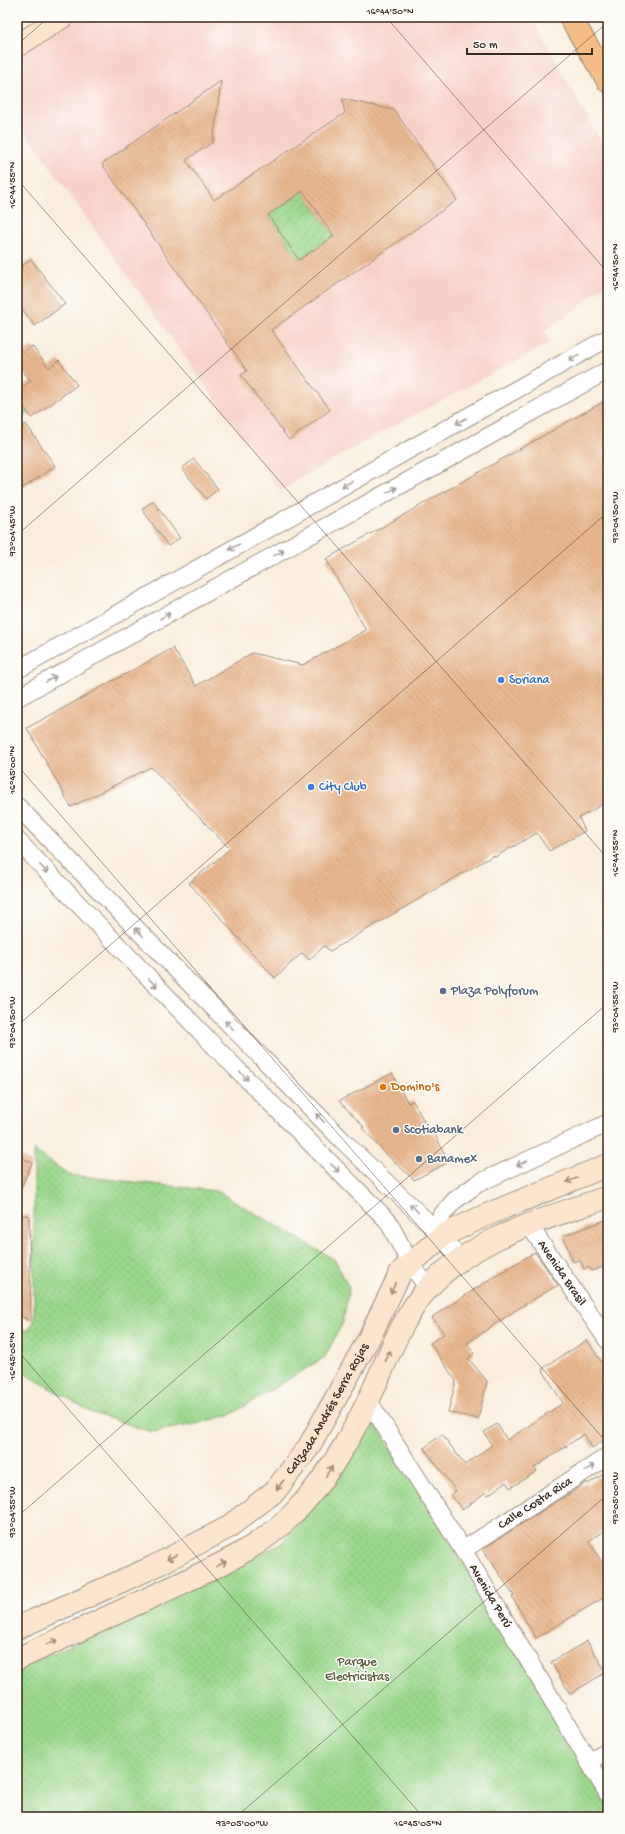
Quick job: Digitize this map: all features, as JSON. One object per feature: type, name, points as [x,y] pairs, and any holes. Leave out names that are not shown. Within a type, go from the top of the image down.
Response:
[{"type":"main road","points":[[570,17],[608,81]]},
{"type":"main road","points":[[17,46],[58,19]]},
{"type":"main road","name":"Calzada Andrés Serra Rojas","points":[[17,1628],[153,1567],[227,1528],[275,1491],[308,1448],[368,1340],[401,1272],[410,1263],[442,1236],[484,1216],[608,1165]]},
{"type":"main road","name":"Calzada Andrés Serra Rojas","points":[[17,1659],[249,1550],[293,1514],[327,1475],[368,1400],[388,1354],[417,1302],[428,1288],[460,1260],[487,1243],[529,1225],[608,1197]]},
{"type":"street","points":[[17,670],[608,338]]},
{"type":"street","points":[[17,698],[608,370]]},
{"type":"street","points":[[17,806],[343,1141],[442,1236],[460,1260]]},
{"type":"street","points":[[17,840],[219,1051],[388,1221],[410,1263],[428,1288]]},
{"type":"street","points":[[442,1236],[441,1216],[454,1201],[477,1184],[608,1123]]},
{"type":"street","name":"Avenida Brasil","points":[[529,1225],[608,1341]]},
{"type":"street","name":"Avenida Perú","points":[[368,1400],[462,1550],[608,1794]]},
{"type":"street","name":"Calle Costa Rica","points":[[462,1550],[608,1456]]},
{"type":"street","points":[[589,1762],[608,1751]]},
{"type":"shaded area","points":[[73,17],[531,17],[608,154],[608,282],[584,303],[545,331],[549,343],[349,450],[280,491],[17,120],[17,55]]},
{"type":"green space","points":[[303,191],[334,236],[299,260],[268,215]]},
{"type":"green space","points":[[17,398],[28,413],[17,421]]},
{"type":"green space","points":[[34,1150],[69,1175],[217,1191],[335,1260],[349,1288],[343,1322],[325,1357],[232,1414],[200,1423],[152,1432],[93,1413],[17,1369],[17,1327],[28,1331],[34,1321]]},
{"type":"green space","name":"Parque Electricistas","points":[[373,1420],[608,1794],[608,1817],[17,1817],[17,1670],[281,1544],[335,1482]]},
{"type":"building","points":[[221,81],[213,142],[186,160],[214,200],[345,113],[342,99],[394,110],[457,200],[271,330],[330,410],[289,440],[241,375],[247,371],[102,164]],"holes":[[[303,191],[334,236],[299,260],[268,215]]]},
{"type":"building","points":[[31,259],[65,304],[35,326],[17,302],[17,270]]},
{"type":"building","points":[[32,346],[49,368],[59,360],[77,385],[32,418],[17,397],[17,391],[31,381],[17,363],[17,357]]},
{"type":"building","points":[[608,399],[608,801],[579,818],[585,831],[549,851],[537,833],[495,857],[494,855],[330,951],[324,946],[309,960],[302,953],[275,978],[189,883],[230,849],[151,767],[71,807],[27,728],[173,648],[196,686],[252,653],[303,665],[366,630],[326,559]]},
{"type":"building","points":[[26,424],[55,466],[17,492],[17,430]]},
{"type":"building","points":[[194,459],[218,489],[206,499],[182,468]]},
{"type":"building","points":[[153,501],[180,538],[168,546],[142,509]]},
{"type":"building","points":[[392,1073],[408,1103],[413,1101],[431,1134],[434,1133],[449,1162],[414,1180],[386,1154],[362,1128],[364,1127],[339,1101]]},
{"type":"building","points":[[17,1155],[32,1163],[17,1196]]},
{"type":"building","points":[[29,1215],[31,1321],[17,1314],[17,1216]]},
{"type":"building","points":[[608,1219],[608,1265],[591,1271],[589,1267],[584,1269],[580,1260],[573,1262],[563,1236]]},
{"type":"building","points":[[535,1252],[558,1285],[519,1308],[467,1343],[474,1354],[468,1358],[487,1381],[478,1419],[448,1412],[456,1381],[430,1343],[444,1334],[432,1317]]},
{"type":"building","points":[[587,1340],[608,1372],[608,1437],[592,1448],[584,1434],[534,1468],[537,1471],[510,1488],[506,1482],[488,1495],[486,1492],[462,1510],[451,1495],[456,1491],[424,1448],[442,1434],[465,1465],[492,1445],[484,1432],[497,1424],[507,1440],[527,1427],[563,1403],[542,1369]]},
{"type":"building","points":[[608,1471],[608,1528],[589,1541],[608,1572],[608,1595],[536,1638],[512,1597],[514,1596],[483,1549],[587,1482],[588,1484]]},
{"type":"building","points":[[587,1641],[606,1672],[570,1694],[551,1662]]},
{"type":"place","name":"Soriana","points":[[501,680]]},
{"type":"place","name":"City Club","points":[[311,787]]},
{"type":"place","name":"Plaza Polyforum","points":[[443,991]]},
{"type":"place","name":"Domino's","points":[[383,1087]]},
{"type":"place","name":"Scotiabank","points":[[396,1130]]},
{"type":"place","name":"Banamex","points":[[419,1159]]}]
